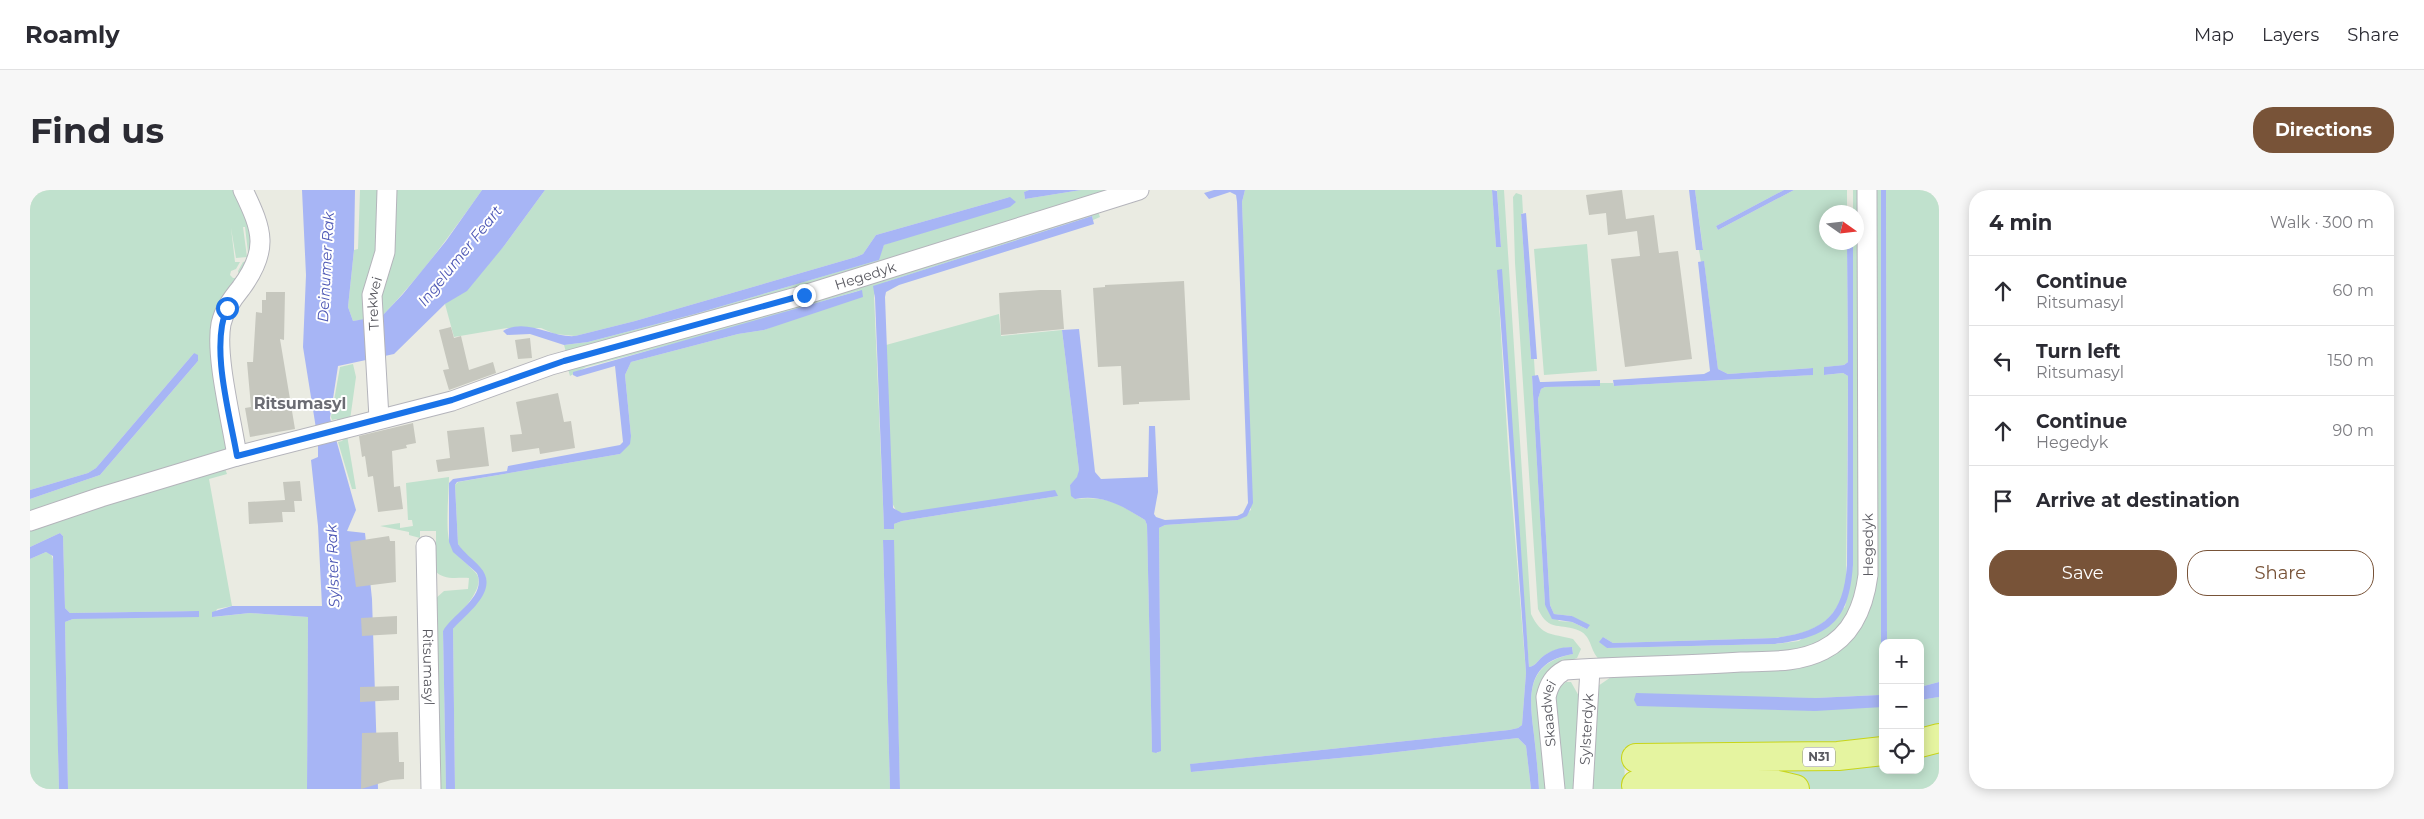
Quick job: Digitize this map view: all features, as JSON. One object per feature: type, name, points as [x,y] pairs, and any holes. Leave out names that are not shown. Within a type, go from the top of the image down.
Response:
[{"type":"highway","points":[[1924,742],[1939,738]]},
{"type":"highway","name":"N31","points":[[1636,758],[1838,756],[1879,751]]},
{"type":"highway","points":[[1636,785],[1715,777],[1745,778],[1795,789]]},
{"type":"street","points":[[237,456],[222,364],[220,337],[221,325],[227,308],[256,266],[259,256],[258,226],[243,190]]},
{"type":"street","name":"Trekwei","points":[[379,418],[372,305],[373,287],[385,252],[387,190]]},
{"type":"street","name":"Hegedyk","points":[[379,418],[452,400],[551,365],[804,295],[1139,190]]},
{"type":"street","name":"Hegedyk","points":[[1590,669],[1733,663],[1808,656],[1838,639],[1859,613],[1865,596],[1868,575],[1866,190]]},
{"type":"street","points":[[30,522],[101,497],[237,456],[379,418]]},
{"type":"street","name":"Ritsumasyl","points":[[426,546],[431,789]]},
{"type":"street","name":"Skaadwei","points":[[1555,789],[1546,697],[1548,687],[1558,674],[1565,670],[1590,669]]},
{"type":"street","name":"Sylsterdyk","points":[[1583,789],[1590,669]]},
{"type":"green space","points":[[30,190],[238,190],[246,206],[255,254],[213,320],[210,335],[228,445],[225,450],[30,515],[30,499],[100,475],[198,361],[194,353],[96,468],[88,473],[30,490]],"holes":[[[243,227],[245,227],[249,261],[243,262],[238,271],[239,275],[237,278],[233,278],[230,275],[231,271],[236,269],[240,262],[235,262],[231,228],[236,258],[247,257]]]},
{"type":"green space","points":[[360,190],[382,190],[383,225],[368,319],[353,321],[348,307],[354,250],[358,249]]},
{"type":"green space","points":[[392,190],[482,190],[422,271],[382,316],[377,305]]},
{"type":"green space","points":[[545,190],[1029,190],[1024,192],[1025,199],[1081,190],[1119,190],[885,263],[566,352],[564,345],[588,342],[695,314],[878,260],[884,245],[1010,197],[876,235],[863,254],[856,257],[635,321],[575,336],[555,334],[541,328],[507,328],[454,337],[445,304],[504,246]]},
{"type":"green space","points":[[1245,190],[1492,190],[1496,247],[1501,246],[1497,190],[1504,190],[1531,614],[1543,630],[1553,635],[1573,639],[1581,649],[1577,658],[1552,668],[1549,789],[1539,789],[1531,695],[1538,673],[1546,665],[1557,658],[1573,654],[1572,647],[1560,649],[1548,653],[1529,667],[1497,270],[1509,463],[1526,673],[1522,725],[1509,730],[1191,764],[1191,772],[1371,755],[1518,738],[1526,746],[1531,789],[900,789],[893,540],[883,540],[890,789],[455,789],[453,629],[485,586],[458,544],[455,485],[458,482],[620,454],[631,436],[625,375],[631,362],[738,334],[764,330],[861,290],[722,331],[586,367],[570,376],[568,369],[1097,209],[1100,217],[1093,220],[1092,216],[886,282],[874,295],[884,528],[894,529],[894,524],[902,521],[1058,496],[897,512],[891,501],[886,345],[999,314],[1001,336],[1062,330],[1079,470],[1078,477],[1070,485],[1075,499],[1087,498],[1112,502],[1145,520],[1147,525],[1152,751],[1157,753],[1161,750],[1159,528],[1165,525],[1238,520],[1251,510],[1242,202]]},
{"type":"green space","points":[[1695,190],[1784,190],[1716,226],[1718,230],[1794,190],[1847,190],[1847,205],[1819,205],[1819,250],[1847,250],[1848,362],[1844,365],[1825,367],[1825,375],[1843,373],[1848,376],[1846,587],[1841,600],[1828,619],[1811,630],[1800,633],[1775,638],[1613,643],[1603,637],[1607,648],[1775,644],[1799,641],[1845,607],[1853,565],[1853,250],[1860,250],[1861,574],[1858,595],[1842,625],[1823,642],[1790,652],[1599,659],[1584,634],[1573,628],[1551,624],[1542,616],[1538,609],[1515,263],[1513,197],[1516,193],[1522,195],[1523,213],[1521,214],[1531,359],[1534,359],[1535,376],[1532,376],[1545,605],[1559,621],[1572,622],[1587,629],[1572,616],[1554,614],[1550,605],[1538,399],[1541,389],[1545,387],[1600,386],[1600,383],[1613,383],[1614,386],[1812,375],[1812,368],[1728,374],[1718,369],[1704,262],[1701,262],[1699,250],[1703,249]]},
{"type":"green space","points":[[1853,190],[1860,190],[1860,205],[1853,205]]},
{"type":"green space","points":[[1873,190],[1881,190],[1881,639],[1879,639],[1879,695],[1815,698],[1728,697],[1879,707],[1879,744],[1660,750],[1624,748],[1625,789],[1589,789],[1598,686],[1614,675],[1791,667],[1865,616]]},
{"type":"green space","points":[[1886,190],[1939,190],[1939,682],[1924,686],[1924,639],[1887,639]]},
{"type":"green space","points":[[1587,244],[1597,371],[1544,375],[1534,249]]},
{"type":"green space","points":[[353,364],[356,377],[350,420],[338,423],[337,419],[332,420],[331,417],[340,367]]},
{"type":"green space","points":[[347,435],[356,489],[352,489],[338,442],[342,441]]},
{"type":"green space","points":[[224,466],[227,474],[209,479],[232,606],[217,609],[213,617],[250,613],[308,617],[307,789],[68,789],[65,622],[73,619],[199,611],[70,613],[65,608],[63,536],[60,533],[30,547],[30,528]]},
{"type":"green space","points":[[449,477],[447,521],[450,543],[454,551],[475,572],[478,578],[478,586],[469,603],[443,631],[446,789],[437,789],[435,599],[444,591],[468,589],[469,578],[446,577],[434,570],[431,545],[436,545],[436,531],[420,531],[420,538],[409,535],[409,532],[380,526],[400,523],[400,528],[413,526],[412,520],[408,520],[406,483]]},
{"type":"green space","points":[[46,552],[51,554],[54,562],[59,789],[30,789],[30,559]]},
{"type":"green space","points":[[1566,682],[1571,682],[1580,698],[1578,789],[1563,789],[1554,692]]},
{"type":"green space","points":[[1939,697],[1939,731],[1924,734],[1924,699]]},
{"type":"green space","points":[[1939,742],[1939,789],[1808,789],[1707,762],[1879,755],[1879,774],[1924,774],[1924,746]]},
{"type":"water","points":[[302,190],[355,190],[354,250],[348,307],[353,321],[382,316],[403,294],[446,241],[482,190],[545,190],[504,246],[467,291],[445,304],[394,354],[338,366],[330,418],[356,510],[347,531],[365,533],[372,599],[378,789],[307,789],[308,617],[250,613],[212,617],[212,612],[232,606],[322,606],[318,526],[311,460],[318,457],[318,441],[303,347],[306,275]]},
{"type":"water","points":[[1029,190],[1081,190],[1025,199],[1024,192]]},
{"type":"water","points":[[1214,190],[1245,190],[1242,202],[1253,503],[1247,516],[1238,520],[1165,525],[1159,528],[1161,751],[1156,753],[1152,752],[1147,525],[1145,520],[1112,502],[1095,498],[1075,499],[1071,496],[1070,485],[1077,477],[1079,470],[1062,330],[1079,329],[1095,472],[1101,479],[1148,477],[1149,426],[1155,426],[1158,492],[1154,514],[1156,517],[1165,520],[1237,516],[1243,513],[1248,503],[1237,202],[1236,195],[1230,192],[1209,199],[1204,193]]},
{"type":"water","points":[[1492,190],[1497,191],[1501,247],[1496,247]]},
{"type":"water","points":[[1689,190],[1695,190],[1703,250],[1696,250]]},
{"type":"water","points":[[1784,190],[1794,190],[1718,230],[1716,226]]},
{"type":"water","points":[[1881,190],[1886,190],[1887,639],[1881,639]]},
{"type":"water","points":[[1010,197],[1016,202],[1010,207],[884,245],[879,260],[695,314],[588,342],[564,345],[530,334],[507,335],[503,331],[521,326],[566,336],[575,336],[635,321],[856,257],[863,254],[876,235]]},
{"type":"water","points":[[1526,213],[1537,359],[1531,359],[1521,214]]},
{"type":"water","points":[[1092,216],[1094,224],[899,285],[886,292],[893,508],[902,513],[1055,490],[1058,496],[902,521],[894,524],[894,529],[884,529],[873,286]]},
{"type":"water","points":[[1847,250],[1853,250],[1853,565],[1847,600],[1841,613],[1833,623],[1823,631],[1810,637],[1775,644],[1607,648],[1599,642],[1603,637],[1613,643],[1775,638],[1807,631],[1828,618],[1836,609],[1841,597],[1847,565],[1848,376],[1843,373],[1824,375],[1824,367],[1844,365],[1848,362]]},
{"type":"water","points":[[1704,261],[1718,369],[1728,374],[1813,368],[1813,375],[1614,386],[1613,380],[1704,374],[1710,371],[1698,262]]},
{"type":"water","points":[[1502,269],[1529,667],[1534,665],[1544,655],[1556,650],[1572,647],[1573,654],[1557,658],[1546,665],[1538,673],[1531,694],[1539,789],[1531,789],[1526,746],[1518,738],[1371,755],[1191,772],[1190,764],[1509,730],[1522,725],[1526,673],[1497,270]]},
{"type":"water","points":[[862,290],[863,297],[764,330],[738,334],[631,362],[625,375],[631,436],[630,444],[620,454],[457,482],[455,485],[458,544],[480,567],[485,576],[486,584],[484,593],[479,601],[453,629],[455,789],[446,789],[443,631],[468,604],[477,590],[479,582],[477,573],[453,552],[449,542],[449,483],[453,479],[507,471],[508,466],[620,445],[623,442],[615,366],[577,377],[573,375],[573,372]]},
{"type":"water","points":[[194,353],[198,355],[198,361],[100,475],[30,499],[30,490],[88,473],[96,468]]},
{"type":"water","points":[[1538,375],[1540,382],[1600,380],[1600,386],[1545,387],[1541,389],[1538,399],[1550,605],[1554,614],[1572,616],[1590,625],[1587,629],[1572,622],[1552,619],[1545,605],[1532,376]]},
{"type":"water","points":[[60,533],[63,536],[65,608],[70,613],[199,611],[199,617],[73,619],[65,622],[68,789],[59,789],[53,556],[46,552],[30,559],[30,547]]},
{"type":"water","points":[[883,540],[894,540],[900,789],[890,789]]},
{"type":"water","points":[[1939,682],[1939,697],[1924,699],[1924,686]]},
{"type":"water","points":[[1636,693],[1815,698],[1879,695],[1879,707],[1815,711],[1637,706],[1634,700]]},
{"type":"building","points":[[1622,190],[1626,219],[1654,215],[1659,253],[1678,251],[1692,359],[1625,367],[1611,259],[1640,256],[1637,231],[1608,235],[1606,213],[1589,215],[1586,195]]},
{"type":"building","points":[[1184,281],[1190,400],[1139,402],[1139,404],[1123,405],[1121,366],[1098,367],[1093,288],[1105,287],[1105,285]]},
{"type":"building","points":[[1061,290],[1064,329],[1001,335],[999,293]]},
{"type":"building","points":[[266,292],[285,292],[284,340],[280,339],[295,429],[250,437],[245,408],[251,407],[247,362],[253,362],[256,312],[262,313],[262,300],[266,300]]},
{"type":"building","points":[[451,327],[454,338],[461,336],[469,370],[493,362],[496,373],[449,390],[443,370],[449,369],[439,330]]},
{"type":"building","points":[[530,338],[532,358],[518,359],[515,340]]},
{"type":"building","points":[[558,393],[564,422],[571,421],[575,448],[540,454],[539,448],[512,452],[510,435],[522,434],[516,402]]},
{"type":"building","points":[[413,423],[416,443],[406,445],[407,448],[392,451],[394,487],[400,486],[403,509],[378,512],[373,476],[368,477],[365,456],[362,457],[359,436]]},
{"type":"building","points":[[484,427],[489,466],[438,472],[436,460],[450,458],[447,431]]},
{"type":"building","points":[[300,481],[302,501],[294,501],[295,512],[282,512],[283,522],[249,524],[248,502],[285,500],[283,482]]},
{"type":"building","points":[[389,536],[390,541],[395,541],[396,582],[356,587],[350,542]]},
{"type":"building","points":[[397,616],[397,634],[362,636],[361,618]]},
{"type":"building","points":[[399,686],[399,700],[360,702],[360,687]]},
{"type":"building","points":[[398,732],[399,762],[404,762],[404,779],[391,780],[361,789],[362,733]]},
{"type":"district","name":"Ritsumasyl","points":[[300,403]]},
{"type":"route","points":[[227,308],[221,325],[220,350],[237,456],[452,400],[486,390],[564,361],[804,295]]},
{"type":"water label","name":"Ingelumer Feart","points":[[460,256]]},
{"type":"water label","name":"Deinumer Rak","points":[[326,267]]},
{"type":"water label","name":"Sylster Rak","points":[[333,566]]}]
